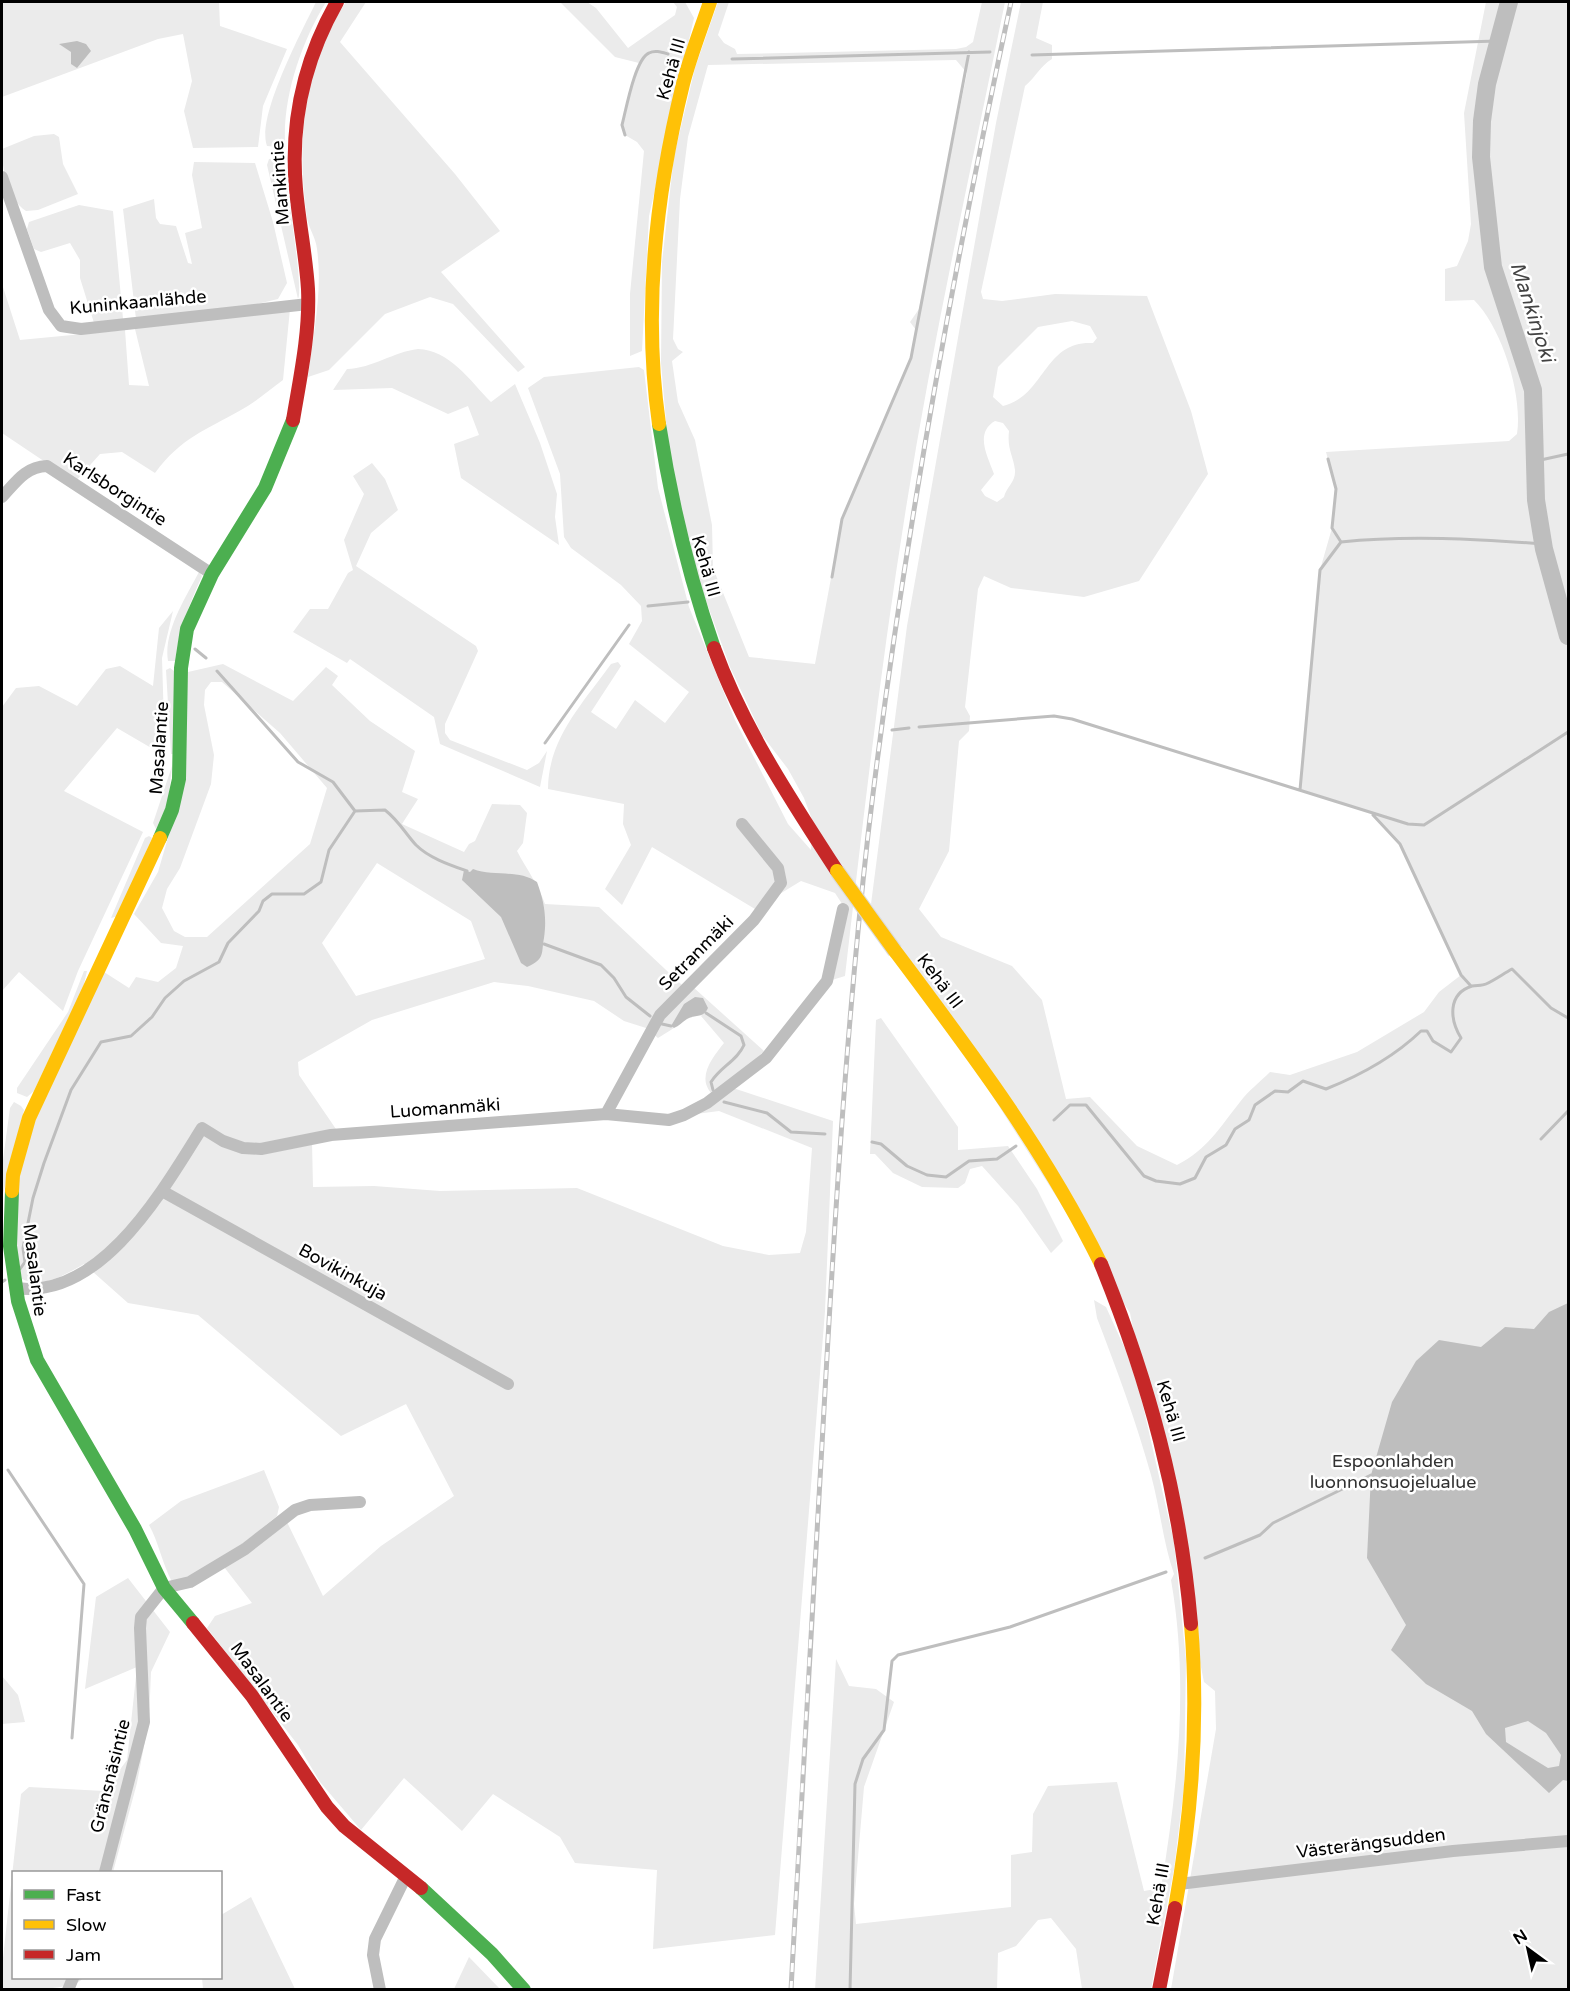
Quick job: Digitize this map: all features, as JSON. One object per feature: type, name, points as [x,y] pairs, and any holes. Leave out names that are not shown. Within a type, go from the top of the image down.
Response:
[{"type":"main road","name":"Mankintie","points":[[302,369],[308,304],[296,188],[294,133],[305,73],[321,30],[337,2]]},
{"type":"main road","name":"Kehä III","points":[[710,2],[686,78],[661,193],[651,319],[660,441],[674,517],[689,578],[722,668],[745,720],[777,776],[837,871],[999,1091],[1067,1197],[1112,1292],[1148,1397],[1175,1504],[1187,1577],[1192,1639],[1194,1744],[1190,1811],[1159,1989]]},
{"type":"main road","name":"Masalantie","points":[[302,369],[292,424],[283,449],[265,488],[212,574],[187,629],[181,668],[178,779],[172,810],[23,1135],[13,1174],[7,1260],[16,1288],[24,1327],[37,1360],[135,1529],[165,1588],[252,1696],[327,1807],[344,1826],[406,1876],[492,1954],[524,1989]]},
{"type":"street","name":"Kuninkaanlähde","points":[[2,177],[50,310],[61,326],[81,329],[308,304]]},
{"type":"street","name":"Karlsborgintie","points":[[2,497],[25,472],[35,466],[47,466],[212,574]]},
{"type":"street","name":"Setranmäki","points":[[606,1114],[660,1015],[754,920],[781,883],[778,868],[742,824]]},
{"type":"street","name":"Luomanmäki","points":[[16,1288],[40,1290],[54,1287],[86,1271],[108,1254],[162,1191],[202,1128],[223,1141],[243,1148],[261,1149],[331,1135],[606,1114],[669,1120],[677,1118],[707,1103],[766,1058],[827,981],[843,909]]},
{"type":"street","name":"Bovikinkuja","points":[[162,1191],[508,1384]]},
{"type":"street","points":[[165,1588],[190,1582],[245,1549],[295,1510],[310,1505],[360,1502]]},
{"type":"street","name":"Gränsnäsintie","points":[[105,1871],[144,1722],[141,1617],[165,1588]]},
{"type":"street","name":"Västerängsudden","points":[[1179,1884],[1453,1851],[1569,1841]]},
{"type":"street","points":[[380,1989],[373,1955],[375,1939],[406,1876]]},
{"type":"green space","points":[[2,2],[219,2],[220,26],[287,49],[263,106],[258,147],[193,148],[184,111],[192,81],[183,34],[158,39],[2,97]]},
{"type":"green space","points":[[316,2],[326,2],[309,34],[296,69],[287,106],[285,142],[278,147],[267,146],[265,133],[274,95]]},
{"type":"green space","points":[[346,2],[366,2],[340,42],[455,174],[500,231],[441,272],[525,367],[518,372],[453,304],[430,297],[385,314],[329,370],[308,377],[317,313],[319,265],[316,245],[307,218],[302,162],[303,134],[306,106],[320,52]]},
{"type":"green space","points":[[560,2],[587,2],[596,8],[628,48],[675,15],[677,7],[673,2],[685,2],[694,18],[649,216],[642,351],[630,356],[630,294],[644,151],[637,142],[625,135],[622,125],[639,63],[615,57]]},
{"type":"green space","points":[[718,2],[729,2],[718,35],[724,43],[735,49],[737,54],[956,49],[966,47],[973,42],[982,2],[1005,2],[940,317],[906,508],[880,684],[845,976],[832,980],[846,910],[835,893],[801,881],[755,909],[652,847],[622,905],[605,889],[631,845],[623,824],[624,804],[548,789],[554,754],[569,722],[611,664],[618,662],[621,666],[591,712],[616,729],[635,700],[665,723],[689,692],[629,644],[642,621],[641,606],[621,585],[571,548],[564,537],[560,474],[528,388],[544,377],[639,367],[644,370],[658,488],[689,607],[735,720],[788,824],[811,850],[813,822],[804,798],[788,769],[762,735],[730,667],[692,562],[669,456],[661,363],[662,262],[674,156],[695,68]],"holes":[[[956,60],[967,73],[919,309],[910,322],[916,330],[911,358],[842,519],[815,664],[749,657],[713,568],[712,525],[695,440],[678,402],[672,361],[683,352],[678,349],[673,339],[680,199],[688,137],[708,65]]]},
{"type":"green space","name":"Espoonlahden luonnonsuojelualue","points":[[1021,2],[1043,2],[1036,38],[1052,45],[1052,59],[1025,86],[981,292],[983,299],[1002,301],[1055,294],[1147,296],[1191,411],[1208,474],[1139,581],[1084,597],[1011,588],[984,576],[978,589],[965,707],[970,716],[969,731],[959,741],[949,851],[919,909],[941,937],[1012,966],[1042,1000],[1066,1099],[1090,1097],[1137,1146],[1177,1165],[1205,1145],[1250,1090],[1270,1072],[1290,1075],[1357,1052],[1424,1012],[1439,992],[1461,975],[1400,844],[1372,813],[1300,790],[1320,570],[1332,528],[1336,489],[1326,452],[1509,441],[1517,434],[1517,401],[1501,344],[1484,312],[1474,300],[1445,301],[1445,269],[1457,266],[1468,241],[1471,224],[1464,113],[1486,2],[1568,2],[1568,1989],[1171,1989],[1216,1729],[1215,1691],[1204,1682],[1130,1313],[871,904],[907,626],[996,123]],"holes":[[[1072,321],[1090,326],[1097,338],[1093,343],[1077,344],[1064,350],[1028,392],[1017,400],[1003,406],[993,397],[998,367],[1038,327]],[[995,421],[1003,423],[1009,431],[1009,447],[1015,470],[1014,478],[1004,497],[997,502],[985,496],[981,490],[994,474],[986,453],[984,439],[985,432]]]},
{"type":"green space","points":[[54,134],[59,137],[63,164],[78,194],[38,210],[26,211],[14,199],[10,191],[3,165],[2,149],[34,136]]},
{"type":"green space","points":[[278,158],[285,165],[299,277],[298,299],[267,165],[269,159]]},
{"type":"green space","points":[[194,162],[255,163],[273,222],[287,283],[278,299],[245,307],[136,319],[123,209],[154,199],[156,218],[160,224],[176,226],[188,263],[192,264],[185,233],[202,228],[192,175]]},
{"type":"green space","points":[[79,205],[113,211],[123,319],[94,323],[80,278],[80,260],[70,243],[41,252],[34,249],[27,229],[29,222]]},
{"type":"green space","points":[[2,284],[20,340],[125,330],[129,385],[149,386],[134,325],[290,309],[283,380],[247,407],[184,443],[155,473],[122,452],[100,454],[75,482],[2,433]]},
{"type":"green space","points":[[418,349],[440,355],[450,361],[491,402],[515,384],[540,443],[557,494],[555,517],[559,545],[461,478],[454,444],[479,435],[468,406],[448,414],[392,388],[333,390],[347,369],[366,366]]},
{"type":"green space","points":[[372,463],[385,479],[398,510],[371,533],[356,566],[476,646],[478,651],[445,724],[445,733],[450,740],[527,770],[539,763],[547,751],[540,787],[440,744],[434,717],[350,659],[347,663],[293,632],[310,609],[328,609],[348,573],[353,570],[344,540],[364,494],[353,476]]},
{"type":"green space","points":[[199,572],[202,576],[185,617],[175,661],[168,661],[167,650],[172,627]]},
{"type":"green space","points":[[173,611],[162,658],[165,756],[117,728],[64,791],[143,832],[78,971],[63,1011],[19,972],[2,991],[2,707],[16,688],[39,686],[77,706],[106,669],[120,666],[153,686],[159,628]]},
{"type":"green space","points":[[223,664],[293,701],[326,667],[338,676],[332,685],[370,721],[415,751],[402,792],[418,799],[402,824],[464,852],[469,844],[475,841],[492,804],[520,805],[527,813],[523,843],[517,851],[536,883],[545,904],[599,907],[682,985],[693,987],[764,1051],[748,1068],[712,1094],[707,1088],[706,1074],[711,1061],[724,1043],[701,1016],[708,1008],[671,1026],[674,1028],[658,1038],[646,1028],[624,1021],[594,1001],[528,986],[494,982],[372,1020],[298,1062],[299,1075],[338,1132],[312,1142],[313,1187],[374,1186],[440,1191],[577,1188],[723,1246],[769,1255],[800,1253],[806,1232],[812,1148],[719,1111],[696,1114],[733,1088],[833,1121],[825,1311],[775,1935],[653,1949],[657,1870],[575,1863],[560,1837],[493,1794],[462,1831],[404,1778],[361,1830],[320,1782],[298,1745],[207,1628],[215,1616],[252,1603],[224,1567],[286,1520],[323,1596],[381,1546],[454,1496],[406,1404],[341,1436],[198,1315],[128,1303],[84,1264],[62,1276],[46,1281],[30,1282],[22,1279],[15,1240],[16,1194],[26,1139],[104,972],[129,988],[136,977],[158,982],[176,968],[183,946],[161,943],[134,914],[158,872],[172,824],[188,672]],"holes":[[[211,682],[222,682],[280,733],[327,788],[310,844],[207,937],[185,937],[174,931],[162,908],[167,889],[180,868],[211,784],[214,755],[204,705],[205,690]],[[377,863],[471,921],[485,959],[356,996],[322,943]]]},
{"type":"green space","points":[[170,668],[174,671],[174,754],[171,754],[166,670]]},
{"type":"green space","points":[[172,766],[168,803],[156,829],[153,823]]},
{"type":"green space","points":[[149,836],[152,838],[118,916],[111,918],[145,838]]},
{"type":"green space","points":[[84,971],[87,971],[83,988],[34,1091],[27,1097],[17,1093],[17,1088],[68,1012]]},
{"type":"green space","points":[[881,1018],[958,1127],[958,1150],[1008,1146],[1037,1189],[1063,1241],[1051,1253],[1018,1206],[982,1166],[970,1169],[965,1183],[958,1188],[922,1187],[893,1173],[875,1154],[870,1154],[876,1020]]},
{"type":"green space","points":[[14,1102],[24,1110],[3,1194],[2,1167],[10,1108]]},
{"type":"green space","points":[[1094,1300],[1106,1307],[1126,1351],[1140,1393],[1174,1542],[1186,1660],[1184,1787],[1174,1869],[1151,1989],[1082,1989],[1076,1949],[1051,1918],[1038,1920],[1016,1946],[998,1953],[997,1989],[815,1990],[836,1659],[849,1686],[876,1689],[894,1702],[864,1787],[854,1904],[856,1924],[1011,1907],[1011,1855],[1032,1852],[1033,1814],[1048,1786],[1117,1782],[1144,1891],[1161,1888],[1172,1811],[1179,1734],[1179,1657],[1171,1580],[1174,1574],[1145,1455],[1097,1318]]},
{"type":"green space","points":[[264,1470],[279,1507],[277,1516],[214,1563],[172,1582],[149,1525],[181,1501]]},
{"type":"green space","points":[[128,1578],[170,1632],[151,1672],[149,1720],[137,1783],[113,1871],[13,1871],[21,1794],[29,1787],[104,1791],[127,1760],[137,1667],[85,1689],[96,1597]]},
{"type":"green space","points":[[2,1676],[18,1695],[25,1722],[2,1724]]},
{"type":"green space","points":[[12,1876],[12,1979],[82,1979],[59,1987],[2,1990],[2,1967]]},
{"type":"green space","points":[[251,1897],[295,1989],[203,1989],[202,1979],[222,1979],[222,1914]]},
{"type":"green space","points":[[469,1957],[500,1989],[454,1989]]},
{"type":"shaded area","points":[[77,41],[86,44],[91,51],[77,68],[71,64],[71,52],[59,44]]},
{"type":"shaded area","points":[[473,869],[489,873],[514,874],[537,882],[544,909],[545,930],[542,955],[533,964],[527,967],[521,963],[501,917],[462,880],[464,870],[470,872]]},
{"type":"shaded area","points":[[695,997],[703,998],[708,1008],[706,1011],[687,1019],[674,1028],[671,1026],[684,1004]]},
{"type":"shaded area","points":[[1568,1303],[1568,1781],[1563,1780],[1549,1793],[1486,1734],[1472,1711],[1426,1684],[1391,1650],[1406,1625],[1367,1558],[1371,1475],[1392,1402],[1416,1361],[1439,1340],[1481,1347],[1505,1327],[1534,1329],[1549,1312]],"holes":[[[1528,1721],[1546,1733],[1561,1755],[1559,1766],[1548,1768],[1506,1742],[1505,1728]]]},
{"type":"waterway","name":"Mankinjoki","points":[[1509,2],[1487,84],[1482,121],[1481,157],[1493,267],[1533,390],[1536,500],[1544,549],[1568,636]]},
{"type":"waterway","points":[[1032,55],[1498,41]]},
{"type":"waterway","points":[[625,135],[622,125],[639,65],[651,52],[668,54]]},
{"type":"waterway","points":[[832,577],[842,519],[911,358],[969,52]]},
{"type":"waterway","points":[[732,59],[990,52]]},
{"type":"waterway","points":[[1536,461],[1568,454]]},
{"type":"waterway","points":[[1328,459],[1336,489],[1332,528],[1341,542],[1417,538],[1543,544]]},
{"type":"waterway","points":[[1300,790],[1320,570],[1341,542]]},
{"type":"waterway","points":[[648,606],[688,602]]},
{"type":"waterway","points":[[545,743],[629,625]]},
{"type":"waterway","points":[[195,649],[206,658]]},
{"type":"waterway","points":[[217,671],[298,762],[333,782],[355,811]]},
{"type":"waterway","points":[[919,727],[1054,716],[1072,719],[1408,824],[1424,825],[1568,732]]},
{"type":"waterway","points":[[892,730],[909,728]]},
{"type":"waterway","points":[[20,1269],[25,1262],[23,1248],[33,1198],[44,1163],[71,1090],[101,1042],[131,1036],[152,1017],[165,998],[184,981],[219,962],[228,943],[259,911],[263,901],[272,894],[304,894],[321,882],[329,850],[355,811],[385,810],[421,850],[440,861],[467,871]]},
{"type":"waterway","points":[[1373,815],[1400,844],[1461,975],[1471,986]]},
{"type":"waterway","points":[[544,944],[601,965],[614,978],[626,997],[650,1016]]},
{"type":"waterway","points":[[1054,1120],[1070,1105],[1086,1105],[1144,1176],[1156,1181],[1180,1184],[1195,1178],[1206,1157],[1226,1145],[1235,1129],[1249,1120],[1255,1105],[1275,1091],[1288,1092],[1303,1081],[1326,1089],[1376,1064],[1400,1049],[1421,1031],[1427,1031],[1433,1041],[1451,1052],[1461,1038],[1453,1016],[1455,1001],[1458,995],[1472,986],[1486,984],[1512,969],[1551,1008],[1568,1018]]},
{"type":"waterway","points":[[706,1013],[741,1036],[744,1045],[711,1082],[713,1090]]},
{"type":"waterway","points":[[662,1024],[671,1026]]},
{"type":"waterway","points":[[724,1102],[767,1113],[791,1132],[825,1134]]},
{"type":"waterway","points":[[1541,1139],[1568,1111]]},
{"type":"waterway","points":[[872,1142],[881,1144],[907,1166],[927,1175],[946,1177],[969,1161],[997,1159],[1016,1146]]},
{"type":"waterway","points":[[8,1470],[84,1584],[72,1738]]},
{"type":"waterway","points":[[1205,1558],[1260,1535],[1273,1523],[1371,1475]]},
{"type":"waterway","points":[[850,1990],[855,1784],[863,1759],[884,1730],[892,1661],[898,1655],[1010,1627],[1166,1572]]},
{"type":"railway","points":[[791,1990],[836,1204],[853,982],[868,835],[896,626],[930,416],[968,208],[1011,2]]},
{"type":"traffic: fast","points":[[160,838],[172,810],[179,779],[181,668],[187,629],[212,574],[265,488],[293,420]]},
{"type":"traffic: fast","points":[[659,424],[681,537],[714,648]]},
{"type":"traffic: fast","points":[[12,1191],[10,1246],[18,1301],[37,1360],[135,1529],[164,1588],[193,1623]]},
{"type":"traffic: fast","points":[[421,1888],[492,1954],[524,1990]]},
{"type":"traffic: slow","points":[[659,424],[652,339],[652,296],[659,210],[683,84],[710,2]]},
{"type":"traffic: slow","points":[[12,1191],[13,1175],[29,1118],[160,838]]},
{"type":"traffic: slow","points":[[837,871],[895,951]]},
{"type":"traffic: slow","points":[[895,951],[979,1064],[1031,1141],[1056,1181],[1101,1264]]},
{"type":"traffic: slow","points":[[1175,1908],[1190,1802],[1194,1731],[1191,1624]]},
{"type":"traffic: jam","points":[[293,420],[304,355],[308,305],[307,277],[296,189],[295,140],[308,69],[337,2]]},
{"type":"traffic: jam","points":[[714,648],[739,707],[769,763],[837,871]]},
{"type":"traffic: jam","points":[[1101,1264],[1134,1352],[1160,1440],[1179,1530],[1191,1624]]},
{"type":"traffic: jam","points":[[193,1623],[252,1696],[327,1807],[344,1826],[421,1888]]},
{"type":"traffic: jam","points":[[1159,1990],[1175,1908]]}]
